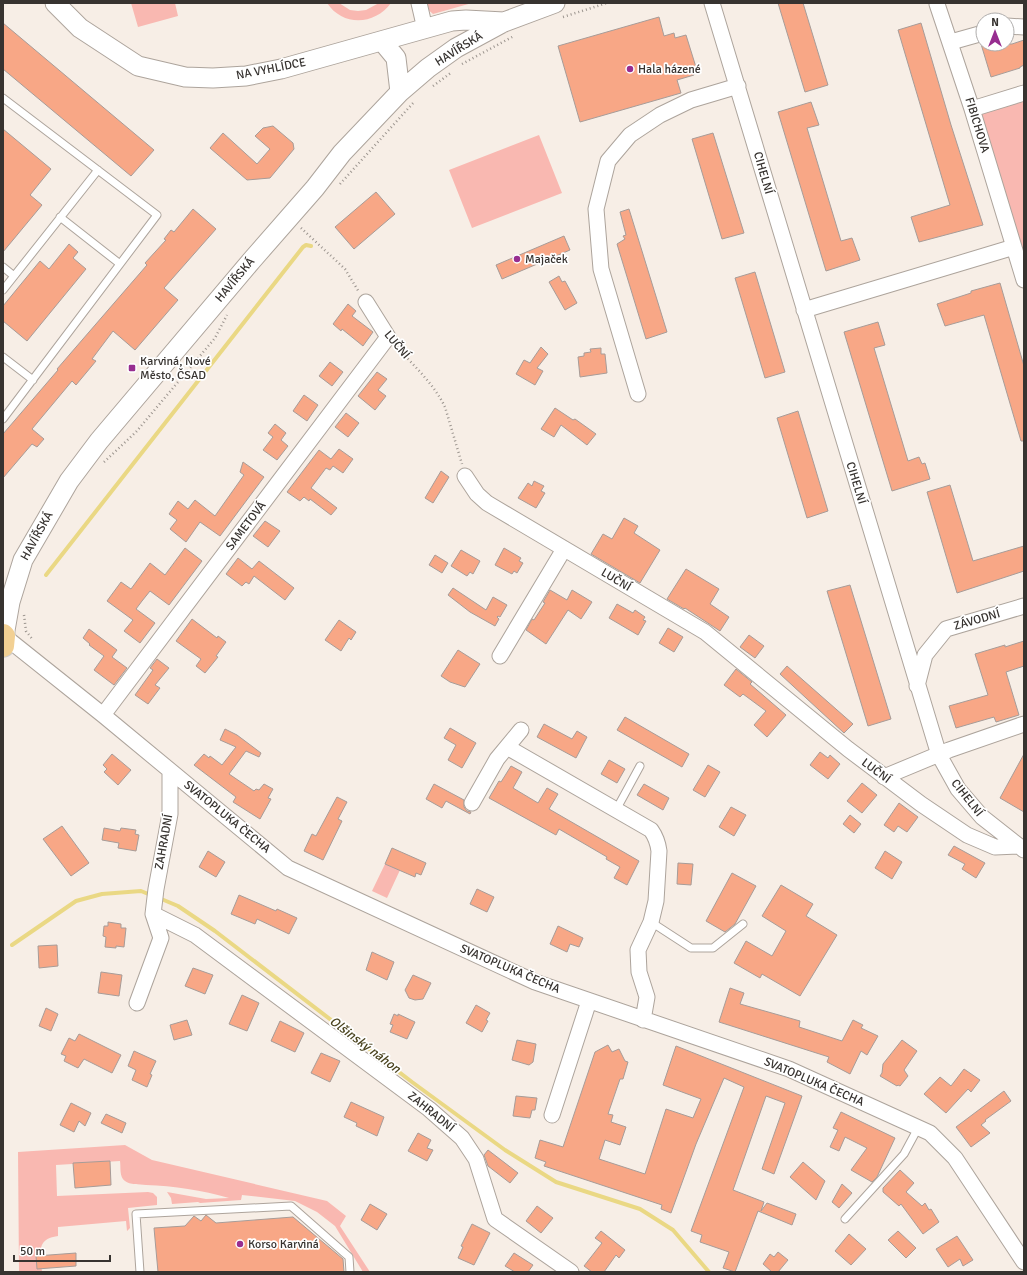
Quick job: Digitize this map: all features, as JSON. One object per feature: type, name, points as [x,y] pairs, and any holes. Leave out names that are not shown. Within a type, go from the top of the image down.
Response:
[{"type":"street","name":"NA VYHLÍDCE","points":[[55,3],[80,28],[138,66],[185,77],[213,78],[246,76],[281,69],[452,21],[466,20],[510,28]]},
{"type":"street","points":[[418,3],[425,29]]},
{"type":"street","name":"CIHELNÍ","points":[[712,3],[939,755],[958,789],[982,817],[1021,848]]},
{"type":"street","name":"FIBICHOVA","points":[[937,4],[951,42],[1024,280]]},
{"type":"street","name":"HAVÍŘSKÁ","points":[[3,639],[10,602],[22,564],[46,518],[69,481],[99,441],[342,153],[407,97],[428,68],[456,48],[558,10]]},
{"type":"street","points":[[951,42],[975,35]]},
{"type":"street","points":[[382,41],[396,58],[407,97]]},
{"type":"street","points":[[638,394],[601,269],[596,209],[608,161],[630,135],[660,115],[691,100],[738,86]]},
{"type":"street","points":[[972,109],[1024,93]]},
{"type":"street","points":[[804,310],[1014,247]]},
{"type":"street","name":"LUČNÍ","points":[[366,302],[388,337]]},
{"type":"street","name":"SAMETOVÁ","points":[[103,715],[388,337]]},
{"type":"street","name":"LUČNÍ","points":[[465,476],[476,494],[487,503],[705,632],[884,777],[967,835],[995,847],[1021,848]]},
{"type":"street","points":[[500,656],[564,549]]},
{"type":"street","points":[[3,573],[22,564]]},
{"type":"street","name":"ZÁVODNÍ","points":[[917,686],[926,656],[946,629],[1024,606]]},
{"type":"street","name":"SVATOPLUKA ČECHA","points":[[3,639],[103,715],[288,868],[535,982],[789,1069],[930,1133],[955,1158],[1024,1262]]},
{"type":"street","points":[[884,777],[1024,724]]},
{"type":"street","points":[[472,803],[497,759],[521,730]]},
{"type":"street","points":[[507,747],[651,830],[658,843],[659,851],[656,901],[651,922],[638,950],[639,972],[647,997],[643,1020]]},
{"type":"street","name":"ZAHRADNÍ","points":[[137,1003],[160,938],[155,902],[170,814],[170,771]]},
{"type":"street","name":"ZAHRADNÍ","points":[[155,902],[195,935],[428,1109],[462,1138],[476,1159],[495,1219],[571,1272]]},
{"type":"street","points":[[552,1115],[589,1001]]},
{"type":"lane","points":[[3,98],[157,214],[3,419]]},
{"type":"lane","points":[[3,290],[98,170]]},
{"type":"lane","points":[[60,218],[120,264]]},
{"type":"lane","points":[[3,267],[14,276]]},
{"type":"lane","points":[[3,357],[33,380]]},
{"type":"lane","points":[[616,810],[640,766]]},
{"type":"lane","points":[[651,922],[691,948],[713,948],[743,924]]},
{"type":"lane","points":[[845,1219],[904,1154],[918,1128]]},
{"type":"lane","points":[[140,1272],[136,1214],[291,1206],[349,1257],[350,1272]]},
{"type":"path","points":[[558,10],[607,3]]},
{"type":"path","points":[[462,65],[510,28]]},
{"type":"path","points":[[432,87],[456,69]]},
{"type":"path","points":[[337,186],[407,97]]},
{"type":"path","points":[[296,234],[301,228],[345,269],[366,302]]},
{"type":"path","points":[[103,463],[136,432],[210,344],[215,338],[227,315]]},
{"type":"path","name":"LUČNÍ","points":[[388,337],[434,388],[441,398],[447,412],[465,476]]},
{"type":"path","points":[[24,612],[26,631],[34,642]]},
{"type":"shaded area","points":[[131,3],[175,3],[178,16],[138,27]]},
{"type":"shaded area","points":[[327,3],[339,3],[350,10],[358,11],[366,10],[379,3],[391,3],[376,16],[359,20],[342,16],[334,11]]},
{"type":"shaded area","points":[[424,3],[472,3],[433,14],[425,7]]},
{"type":"shaded area","points":[[1024,99],[1024,258],[980,113]]},
{"type":"shaded area","points":[[539,135],[562,193],[472,228],[449,170]]},
{"type":"shaded area","points":[[385,864],[400,870],[387,898],[372,891]]},
{"type":"shaded area","points":[[125,1145],[152,1160],[327,1201],[346,1216],[340,1226],[370,1272],[363,1272],[335,1226],[317,1212],[295,1201],[242,1195],[241,1200],[172,1204],[171,1198],[167,1192],[206,1199],[229,1198],[188,1189],[129,1183],[122,1177],[120,1161],[56,1165],[57,1196],[148,1192],[153,1193],[157,1197],[157,1205],[128,1208],[130,1228],[127,1231],[126,1221],[58,1227],[58,1236],[46,1240],[41,1248],[42,1272],[19,1272],[18,1152]]},
{"type":"building","points":[[778,3],[803,3],[828,85],[805,92]]},
{"type":"building","name":"Hala házené","points":[[659,17],[664,36],[674,33],[675,38],[686,35],[695,64],[697,71],[693,72],[694,75],[677,80],[681,93],[580,122],[558,46]]},
{"type":"building","points":[[3,23],[154,150],[131,176],[3,69]]},
{"type":"building","points":[[921,23],[951,125],[983,225],[919,242],[911,217],[950,205],[898,30]]},
{"type":"building","points":[[1024,40],[1024,65],[1020,68],[991,77],[983,52],[1015,52],[1015,43]]},
{"type":"building","points":[[811,102],[819,125],[807,128],[841,241],[852,238],[860,260],[826,271],[778,112]]},
{"type":"building","points":[[273,126],[293,143],[294,149],[270,178],[247,180],[210,148],[223,133],[257,164],[270,149],[255,136],[263,128]]},
{"type":"building","points":[[3,129],[51,169],[30,195],[42,205],[3,252]]},
{"type":"building","points":[[713,133],[744,233],[722,239],[692,139]]},
{"type":"building","points":[[376,192],[395,214],[354,249],[335,227]]},
{"type":"building","points":[[193,209],[216,229],[164,288],[178,300],[135,350],[113,331],[92,359],[96,361],[76,385],[72,381],[32,429],[44,439],[37,447],[32,444],[3,478],[3,434],[147,265],[145,263],[166,240],[164,239],[171,230],[174,232]]},
{"type":"building","points":[[629,209],[667,332],[646,339],[617,244],[625,239],[623,236],[626,235],[620,212]]},
{"type":"building","points":[[564,236],[570,250],[502,279],[496,265]]},
{"type":"building","points":[[69,244],[78,252],[73,258],[86,269],[27,341],[3,321],[3,306],[40,261],[49,269]]},
{"type":"building","points":[[755,272],[785,372],[765,378],[735,278]]},
{"type":"building","points":[[559,276],[562,282],[565,281],[577,303],[565,310],[549,282]]},
{"type":"building","points":[[1000,283],[1024,366],[1024,441],[1021,441],[984,315],[945,326],[937,304],[971,293],[971,291]]},
{"type":"building","points":[[348,304],[356,311],[352,316],[373,332],[363,346],[342,329],[341,331],[333,324]]},
{"type":"building","points":[[878,322],[885,345],[874,348],[908,461],[919,457],[922,464],[925,463],[930,479],[892,491],[844,332]]},
{"type":"building","points":[[541,347],[548,354],[537,368],[543,371],[535,385],[516,374],[524,360],[530,363]]},
{"type":"building","points":[[601,348],[601,354],[605,354],[607,373],[580,377],[578,357],[584,356],[584,353],[591,352],[590,349]]},
{"type":"building","points":[[330,362],[343,372],[332,386],[319,376]]},
{"type":"building","points":[[377,372],[387,379],[378,390],[386,396],[375,410],[358,396]]},
{"type":"building","points":[[304,395],[318,405],[307,421],[293,411]]},
{"type":"building","points":[[555,408],[573,420],[575,419],[596,434],[587,445],[561,425],[554,437],[541,429]]},
{"type":"building","points":[[798,411],[828,511],[807,518],[777,418]]},
{"type":"building","points":[[346,413],[359,423],[348,437],[335,427]]},
{"type":"building","points":[[275,424],[286,433],[281,440],[288,446],[277,460],[263,450],[273,437],[268,433]]},
{"type":"building","points":[[339,449],[353,459],[343,473],[333,466],[330,470],[326,468],[311,488],[337,508],[331,515],[310,499],[309,501],[304,497],[300,501],[287,492],[319,450],[331,459]]},
{"type":"building","points":[[243,462],[264,477],[220,536],[200,522],[186,542],[170,529],[177,520],[169,514],[178,501],[188,509],[195,500],[215,516],[244,475],[240,472]]},
{"type":"building","points":[[441,471],[449,477],[433,503],[425,498]]},
{"type":"building","points":[[534,481],[544,486],[541,491],[545,493],[536,508],[518,498],[528,483],[532,486]]},
{"type":"building","points":[[950,485],[973,561],[1024,546],[1024,571],[957,593],[927,492]]},
{"type":"building","points":[[624,518],[638,526],[634,533],[660,550],[640,583],[591,554],[603,534],[612,539]]},
{"type":"building","points":[[265,521],[280,531],[268,547],[253,536]]},
{"type":"building","points":[[185,548],[202,561],[169,605],[150,591],[142,601],[136,609],[155,623],[140,643],[124,631],[133,620],[107,601],[121,582],[131,589],[150,563],[165,575]]},
{"type":"building","points":[[504,548],[521,558],[519,561],[523,563],[517,573],[514,571],[512,574],[495,565]]},
{"type":"building","points":[[461,550],[480,561],[473,574],[470,572],[467,576],[451,566]]},
{"type":"building","points":[[435,555],[448,563],[442,573],[429,565]]},
{"type":"building","points":[[238,558],[252,569],[259,561],[294,588],[285,600],[254,576],[249,584],[246,582],[242,586],[226,574]]},
{"type":"building","points":[[686,569],[719,589],[710,604],[729,617],[720,631],[685,608],[684,609],[667,599]]},
{"type":"building","points":[[850,585],[891,719],[868,726],[827,591]]},
{"type":"building","points":[[453,588],[486,610],[493,597],[507,605],[500,617],[497,617],[499,619],[495,626],[470,612],[448,595]]},
{"type":"building","points":[[550,590],[567,600],[572,590],[592,602],[581,619],[568,610],[546,644],[526,630],[532,619],[534,620],[545,603],[543,602]]},
{"type":"building","points":[[617,604],[633,613],[635,610],[645,617],[643,620],[646,621],[638,635],[609,618]]},
{"type":"building","points":[[192,619],[217,638],[218,636],[226,642],[216,656],[218,657],[205,673],[196,666],[201,659],[176,641]]},
{"type":"building","points":[[339,620],[356,632],[351,640],[349,638],[341,651],[325,640]]},
{"type":"building","points":[[668,628],[683,637],[674,652],[659,643]]},
{"type":"building","points":[[89,629],[117,650],[112,657],[127,668],[114,685],[94,670],[104,656],[89,645],[90,644],[83,638]]},
{"type":"building","points":[[749,635],[764,646],[755,658],[740,647]]},
{"type":"building","points":[[1024,641],[1024,666],[1006,672],[1019,715],[996,722],[994,717],[956,728],[949,706],[988,695],[975,654]]},
{"type":"building","points":[[458,650],[480,664],[465,687],[450,682],[441,676]]},
{"type":"building","points":[[157,659],[169,668],[155,685],[160,688],[148,704],[135,695],[153,670],[150,668]]},
{"type":"building","points":[[787,666],[853,724],[844,733],[780,674]]},
{"type":"building","points":[[736,669],[752,682],[750,684],[786,715],[767,737],[754,725],[766,711],[743,694],[740,697],[724,685]]},
{"type":"building","points":[[625,717],[689,754],[682,767],[617,730]]},
{"type":"building","points":[[544,724],[572,739],[577,731],[587,737],[576,758],[537,737]]},
{"type":"building","points":[[450,728],[476,743],[462,768],[448,760],[456,745],[444,738]]},
{"type":"building","points":[[225,729],[237,735],[261,753],[259,757],[246,751],[229,774],[254,791],[256,789],[259,790],[264,784],[273,789],[268,798],[271,799],[260,819],[233,802],[236,797],[194,765],[204,754],[209,758],[210,756],[222,765],[236,747],[220,740]]},
{"type":"building","points":[[820,752],[828,758],[830,755],[840,764],[828,779],[810,765]]},
{"type":"building","points":[[112,754],[131,770],[118,785],[104,772],[107,769],[103,765]]},
{"type":"building","points":[[1024,754],[1024,812],[1000,798]]},
{"type":"building","points":[[609,760],[625,769],[617,783],[601,774]]},
{"type":"building","points":[[708,765],[720,772],[705,797],[693,790]]},
{"type":"building","points":[[511,766],[522,772],[513,788],[538,803],[547,788],[558,794],[549,809],[639,861],[627,885],[614,878],[620,867],[606,859],[607,857],[559,829],[556,835],[489,798],[499,781],[501,782]]},
{"type":"building","points":[[862,783],[877,795],[862,813],[847,801]]},
{"type":"building","points":[[434,784],[464,800],[464,807],[467,811],[471,812],[470,814],[446,801],[442,808],[426,799]]},
{"type":"building","points":[[644,784],[669,798],[663,810],[637,795]]},
{"type":"building","points":[[337,797],[347,802],[338,819],[342,821],[323,860],[304,851],[312,834],[316,836]]},
{"type":"building","points":[[899,803],[918,817],[907,832],[898,826],[894,832],[884,825]]},
{"type":"building","points":[[731,807],[746,815],[734,836],[719,827]]},
{"type":"building","points":[[850,815],[861,824],[854,833],[843,824]]},
{"type":"building","points":[[62,826],[89,863],[71,876],[43,839]]},
{"type":"building","points":[[104,828],[120,831],[121,828],[136,830],[135,834],[139,835],[136,851],[118,848],[119,843],[102,840]]},
{"type":"building","points":[[954,846],[985,863],[976,878],[962,869],[965,864],[948,855]]},
{"type":"building","points":[[392,848],[426,863],[421,875],[416,873],[415,877],[385,864]]},
{"type":"building","points":[[208,851],[225,862],[216,877],[199,867]]},
{"type":"building","points":[[885,851],[902,862],[892,879],[875,868]]},
{"type":"building","points":[[678,863],[693,864],[691,885],[677,884]]},
{"type":"building","points":[[732,873],[756,886],[735,924],[725,932],[706,921]]},
{"type":"building","points":[[781,885],[813,904],[806,916],[837,935],[800,996],[762,974],[760,978],[734,963],[746,941],[772,956],[786,931],[762,916]]},
{"type":"building","points":[[477,889],[494,897],[487,912],[470,904]]},
{"type":"building","points":[[239,895],[276,911],[277,909],[297,918],[289,934],[257,919],[255,924],[231,914]]},
{"type":"building","points":[[108,922],[121,924],[121,928],[126,928],[124,947],[105,947],[106,937],[103,936],[104,926],[108,926]]},
{"type":"building","points":[[558,926],[583,938],[579,947],[570,944],[567,952],[550,944]]},
{"type":"building","points":[[57,945],[58,966],[39,968],[38,946]]},
{"type":"building","points":[[372,952],[394,962],[387,980],[366,970]]},
{"type":"building","points":[[193,968],[213,975],[205,994],[185,986]]},
{"type":"building","points":[[101,972],[122,975],[119,996],[98,993]]},
{"type":"building","points":[[413,975],[431,983],[423,999],[415,1000],[409,998],[405,990]]},
{"type":"building","points":[[730,988],[744,993],[740,1004],[800,1021],[799,1027],[842,1041],[853,1020],[863,1025],[861,1028],[878,1036],[867,1055],[861,1051],[850,1074],[827,1062],[829,1057],[719,1022]]},
{"type":"building","points":[[242,995],[259,1003],[247,1031],[229,1024]]},
{"type":"building","points":[[476,1005],[490,1013],[486,1020],[488,1021],[482,1032],[466,1023]]},
{"type":"building","points":[[46,1008],[58,1014],[51,1031],[39,1026]]},
{"type":"building","points":[[394,1014],[398,1016],[398,1014],[415,1022],[407,1039],[390,1032],[393,1025],[390,1024]]},
{"type":"building","points":[[187,1020],[192,1035],[174,1040],[170,1025]]},
{"type":"building","points":[[280,1021],[304,1033],[295,1052],[271,1041]]},
{"type":"building","points":[[79,1034],[121,1055],[112,1073],[84,1059],[78,1068],[64,1061],[66,1056],[61,1054],[69,1038],[75,1041]]},
{"type":"building","points":[[517,1040],[536,1044],[533,1062],[529,1065],[512,1060]]},
{"type":"building","points":[[902,1040],[917,1051],[904,1070],[908,1076],[900,1086],[897,1086],[880,1076],[882,1073],[883,1064]]},
{"type":"building","points":[[608,1045],[612,1052],[619,1049],[625,1061],[628,1062],[623,1079],[620,1079],[608,1114],[613,1115],[611,1122],[626,1127],[620,1145],[605,1140],[599,1159],[645,1174],[666,1109],[693,1118],[701,1099],[663,1085],[676,1046],[802,1096],[774,1174],[762,1169],[785,1103],[766,1096],[733,1190],[764,1202],[761,1211],[767,1203],[796,1214],[792,1225],[758,1211],[735,1272],[723,1268],[729,1252],[700,1242],[702,1235],[691,1231],[744,1087],[724,1078],[696,1144],[671,1213],[661,1209],[662,1205],[544,1166],[546,1162],[535,1158],[540,1140],[563,1147],[595,1052]]},
{"type":"building","points":[[134,1051],[156,1061],[150,1074],[152,1075],[147,1087],[132,1080],[136,1070],[128,1066]]},
{"type":"building","points":[[321,1053],[340,1061],[330,1082],[311,1073]]},
{"type":"building","points":[[964,1069],[980,1080],[971,1092],[968,1089],[946,1113],[924,1094],[940,1077],[951,1086]]},
{"type":"building","points":[[1004,1091],[1011,1101],[985,1120],[986,1121],[981,1125],[990,1133],[971,1147],[956,1127]]},
{"type":"building","points":[[516,1096],[537,1098],[535,1110],[532,1110],[530,1118],[513,1116]]},
{"type":"building","points":[[351,1102],[384,1117],[377,1136],[356,1126],[357,1123],[344,1117]]},
{"type":"building","points":[[71,1103],[91,1113],[85,1126],[79,1121],[74,1132],[60,1125]]},
{"type":"building","points":[[841,1112],[895,1138],[877,1177],[872,1182],[851,1170],[867,1148],[845,1137],[839,1151],[830,1147],[838,1130],[833,1128]]},
{"type":"building","points":[[106,1114],[126,1123],[122,1133],[101,1123]]},
{"type":"building","points":[[418,1133],[431,1140],[427,1148],[433,1150],[427,1161],[408,1151]]},
{"type":"building","points":[[488,1150],[518,1173],[510,1183],[488,1166],[484,1155]]},
{"type":"building","points":[[110,1161],[111,1185],[75,1188],[73,1163]]},
{"type":"building","points":[[803,1162],[825,1181],[816,1200],[790,1177]]},
{"type":"building","points":[[900,1170],[914,1183],[906,1192],[922,1206],[925,1203],[929,1210],[931,1209],[939,1222],[923,1234],[901,1204],[899,1206],[883,1192],[883,1188]]},
{"type":"building","points":[[842,1184],[852,1193],[839,1208],[832,1202]]},
{"type":"building","points":[[370,1204],[387,1214],[377,1230],[361,1220]]},
{"type":"building","points":[[537,1206],[553,1218],[541,1233],[526,1221]]},
{"type":"building","name":"Korso Karviná","points":[[206,1215],[216,1223],[293,1217],[343,1259],[344,1272],[158,1272],[154,1228],[185,1226],[194,1216],[201,1221]]},
{"type":"building","points":[[472,1224],[490,1233],[474,1265],[458,1258],[463,1247],[461,1246]]},
{"type":"building","points":[[601,1231],[625,1250],[619,1258],[616,1255],[604,1272],[592,1272],[584,1266],[602,1243],[595,1238]]},
{"type":"building","points":[[898,1231],[916,1248],[906,1258],[888,1240]]},
{"type":"building","points":[[849,1234],[866,1249],[851,1265],[835,1251]]},
{"type":"building","points":[[957,1236],[973,1260],[963,1266],[960,1259],[948,1267],[936,1249]]},
{"type":"building","points":[[778,1252],[788,1260],[778,1272],[772,1272],[763,1264],[770,1254],[774,1257]]},
{"type":"building","points":[[76,1253],[76,1266],[37,1269],[36,1256]]},
{"type":"building","points":[[514,1253],[533,1265],[528,1272],[515,1272],[505,1266]]},
{"type":"waterway","points":[[46,575],[303,247],[306,245],[311,246]]},
{"type":"waterway","name":"Olšinský náhon","points":[[12,945],[76,901],[102,894],[141,891],[153,896]]},
{"type":"waterway","name":"Olšinský náhon","points":[[159,898],[178,906],[215,931],[412,1082],[505,1150],[556,1182],[640,1209],[673,1230],[709,1272]]},
{"type":"place","name":"Hala házené","points":[[630,69]]},
{"type":"place","name":"Majaček","points":[[517,259]]},
{"type":"place","name":"Karviná, Nové Město, ČSAD","points":[[132,368]]},
{"type":"place","name":"Korso Karviná","points":[[240,1244]]}]
